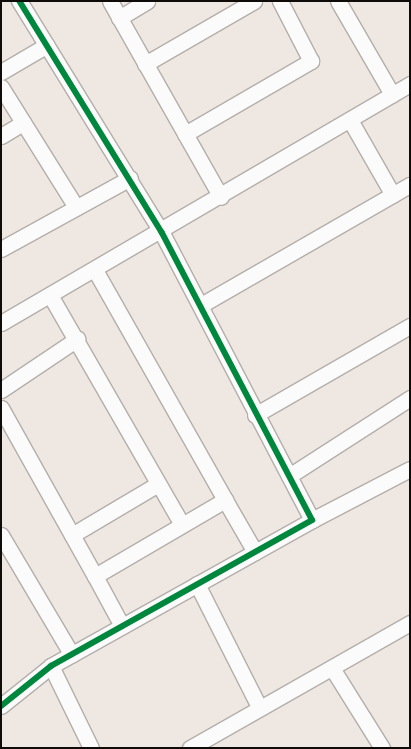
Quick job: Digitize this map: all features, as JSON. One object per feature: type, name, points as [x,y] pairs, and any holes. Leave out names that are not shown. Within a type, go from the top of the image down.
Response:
[{"type":"street","points":[[20,1],[162,233],[201,305],[254,415],[312,520]]},
{"type":"street","points":[[110,1],[221,197]]},
{"type":"street","points":[[119,18],[147,1]]},
{"type":"street","points":[[145,64],[254,1]]},
{"type":"street","points":[[185,134],[311,61],[280,1]]},
{"type":"street","points":[[338,1],[392,94]]},
{"type":"street","points":[[1,72],[46,45]]},
{"type":"street","points":[[1,323],[162,233],[410,84]]},
{"type":"street","points":[[1,88],[76,208]]},
{"type":"street","points":[[350,120],[393,194]]},
{"type":"street","points":[[1,136],[23,123]]},
{"type":"street","points":[[1,249],[130,178]]},
{"type":"street","points":[[201,305],[410,185]]},
{"type":"street","points":[[95,270],[255,552]]},
{"type":"street","points":[[50,295],[77,339],[182,525]]},
{"type":"street","points":[[254,415],[410,326]]},
{"type":"street","points":[[1,390],[77,339]]},
{"type":"street","points":[[289,476],[410,398]]},
{"type":"street","points":[[1,408],[122,626]]},
{"type":"street","points":[[1,706],[52,666],[72,654],[312,520],[410,469]]},
{"type":"street","points":[[72,535],[158,484]]},
{"type":"street","points":[[95,576],[225,500]]},
{"type":"street","points":[[1,535],[72,654]]},
{"type":"street","points":[[198,584],[258,705]]},
{"type":"street","points":[[190,748],[258,705],[332,668],[410,622]]},
{"type":"street","points":[[52,666],[90,748]]},
{"type":"street","points":[[332,668],[375,745]]},
{"type":"cycle path","points":[[1,706],[51,666],[312,520],[162,233],[19,1]]}]
